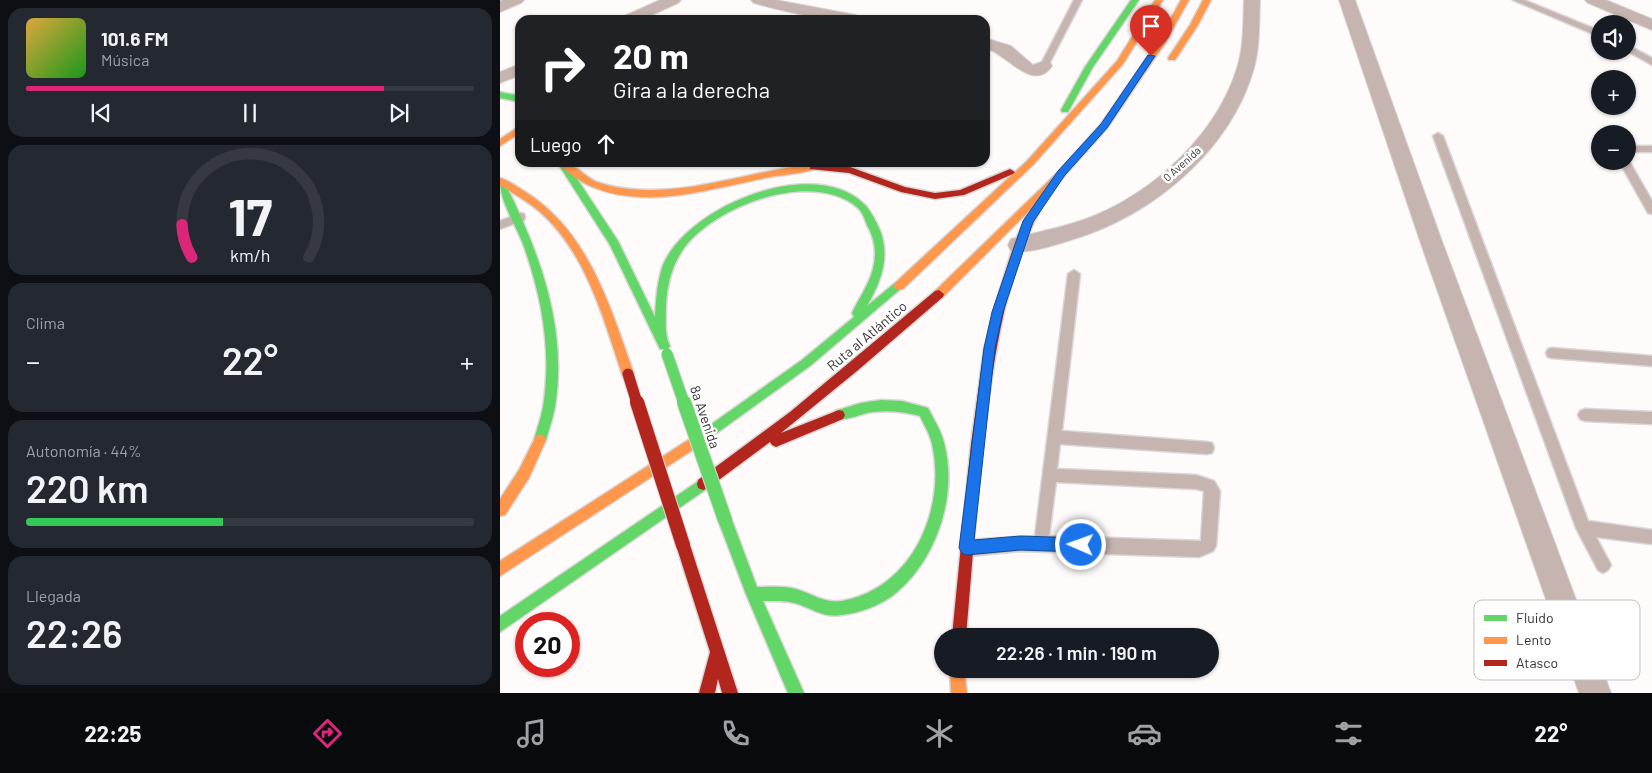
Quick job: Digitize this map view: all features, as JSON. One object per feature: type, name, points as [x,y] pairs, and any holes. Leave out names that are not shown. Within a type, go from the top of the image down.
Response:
[{"type":"main road","points":[[1050,141],[1078,82],[1135,0]]},
{"type":"main road","name":"Ruta al Atlántico","points":[[500,569],[738,413],[848,329],[904,282],[1030,163],[1050,141],[1120,62],[1159,0]]},
{"type":"main road","name":"Ruta al Atlántico","points":[[500,625],[749,452],[870,354],[952,283],[1062,173],[1104,126],[1161,42],[1185,0]]},
{"type":"main road","points":[[1165,67],[1194,25],[1207,0]]},
{"type":"main road","points":[[1104,126],[1141,94]]},
{"type":"main road","points":[[500,95],[515,98]]},
{"type":"main road","points":[[500,143],[515,132]]},
{"type":"main road","points":[[567,167],[599,186],[652,192],[710,187],[790,167],[829,167],[850,169],[908,192],[933,198],[956,194],[1030,163]]},
{"type":"main road","name":"8a Avenida","points":[[564,167],[614,244],[661,339],[725,520],[796,693]]},
{"type":"main road","points":[[960,628],[966,548],[990,348],[998,312],[1028,221],[1062,173]]},
{"type":"main road","points":[[500,182],[520,217],[541,280],[551,330],[553,360],[547,412],[542,435],[518,484],[500,510]]},
{"type":"main road","points":[[500,182],[523,194],[554,219],[578,251],[597,292],[628,374],[730,693]]},
{"type":"main road","points":[[661,339],[661,284],[673,255],[688,236],[716,215],[748,199],[800,187],[837,192],[860,205],[872,217],[878,235],[880,252],[875,283],[848,329]]},
{"type":"main road","points":[[749,452],[860,407],[888,402],[908,404],[924,412],[939,444],[943,466],[943,497],[931,536],[911,570],[884,593],[850,607],[820,608],[792,595],[754,594]]},
{"type":"main road","points":[[513,630],[552,588]]},
{"type":"main road","points":[[708,693],[716,654]]},
{"type":"main road","points":[[958,678],[959,693]]},
{"type":"street","points":[[500,7],[516,0]]},
{"type":"street","points":[[639,15],[673,0]]},
{"type":"street","points":[[759,0],[796,10],[826,15]]},
{"type":"street","name":"0 Avenida","points":[[1019,244],[1079,230],[1113,216],[1139,201],[1166,180],[1207,141],[1232,103],[1244,74],[1250,43],[1252,0]]},
{"type":"street","points":[[1347,0],[1432,244],[1561,600]]},
{"type":"street","points":[[1593,0],[1652,25]]},
{"type":"street","points":[[990,44],[1010,53],[1028,70],[1034,71],[1044,66]]},
{"type":"street","points":[[500,78],[515,71]]},
{"type":"street","points":[[1590,680],[1595,693]]},
{"type":"lane","points":[[1044,66],[1078,0]]},
{"type":"lane","points":[[1517,0],[1591,30]]},
{"type":"lane","points":[[1636,53],[1652,62]]},
{"type":"lane","points":[[1438,136],[1583,528],[1603,565]]},
{"type":"lane","points":[[1636,148],[1652,149]]},
{"type":"lane","points":[[1629,170],[1652,210]]},
{"type":"lane","points":[[500,225],[520,217]]},
{"type":"lane","points":[[1041,544],[1074,274]]},
{"type":"lane","points":[[1552,353],[1652,361]]},
{"type":"lane","points":[[1585,415],[1652,418]]},
{"type":"lane","points":[[1054,438],[1207,448]]},
{"type":"lane","points":[[966,548],[1020,543],[1199,549],[1208,546],[1213,491],[1209,486],[1196,482],[1050,475]]},
{"type":"lane","points":[[1583,528],[1652,537]]},
{"type":"traffic: fast","points":[[1065,110],[1089,67],[1135,0]]},
{"type":"traffic: fast","points":[[500,95],[515,98]]},
{"type":"traffic: fast","points":[[564,167],[614,244],[664,346]]},
{"type":"traffic: fast","points":[[500,183],[528,244],[547,308],[552,374],[549,407],[540,440]]},
{"type":"traffic: fast","points":[[661,339],[661,301],[664,282],[669,264],[682,244],[702,225],[727,209],[756,197],[785,189],[814,188],[840,193],[861,206],[866,214],[877,234],[880,257],[875,281],[857,313]]},
{"type":"traffic: fast","points":[[710,432],[806,363],[899,286]]},
{"type":"traffic: fast","points":[[667,354],[725,520]]},
{"type":"traffic: fast","points":[[753,594],[791,595],[820,607],[833,609],[868,602],[890,589],[909,571],[923,550],[933,525],[939,499],[941,473],[938,442],[924,412],[902,407],[881,406],[861,408],[839,415]]},
{"type":"traffic: fast","points":[[500,625],[703,484]]},
{"type":"traffic: fast","points":[[725,520],[753,594],[796,693]]},
{"type":"traffic: slow","points":[[899,286],[1030,163],[1120,62],[1159,0]]},
{"type":"traffic: slow","points":[[939,294],[1062,173],[1104,126],[1161,43],[1185,0]]},
{"type":"traffic: slow","points":[[1172,58],[1194,25],[1207,0]]},
{"type":"traffic: slow","points":[[500,143],[515,132]]},
{"type":"traffic: slow","points":[[567,167],[584,179],[597,185],[623,192],[650,193],[677,192],[787,170],[813,167]]},
{"type":"traffic: slow","points":[[500,181],[543,209],[576,249],[606,310],[628,374]]},
{"type":"traffic: slow","points":[[1001,303],[1019,243],[1035,210]]},
{"type":"traffic: slow","points":[[500,569],[710,432]]},
{"type":"traffic: slow","points":[[500,510],[524,474],[540,440]]},
{"type":"traffic: slow","points":[[958,678],[959,693]]},
{"type":"traffic: jam","points":[[813,167],[850,170],[904,190],[935,196],[961,193],[1010,172]]},
{"type":"traffic: jam","points":[[703,484],[794,416],[939,294]]},
{"type":"traffic: jam","points":[[960,628],[977,444],[990,349],[1001,303]]},
{"type":"traffic: jam","points":[[628,374],[683,545]]},
{"type":"traffic: jam","points":[[776,441],[839,415]]},
{"type":"traffic: jam","points":[[683,545],[730,693]]},
{"type":"traffic: jam","points":[[707,693],[716,654]]},
{"type":"route","points":[[1081,545],[1020,543],[966,548],[990,348],[998,312],[1028,221],[1062,173],[1104,126],[1151,56]]}]
